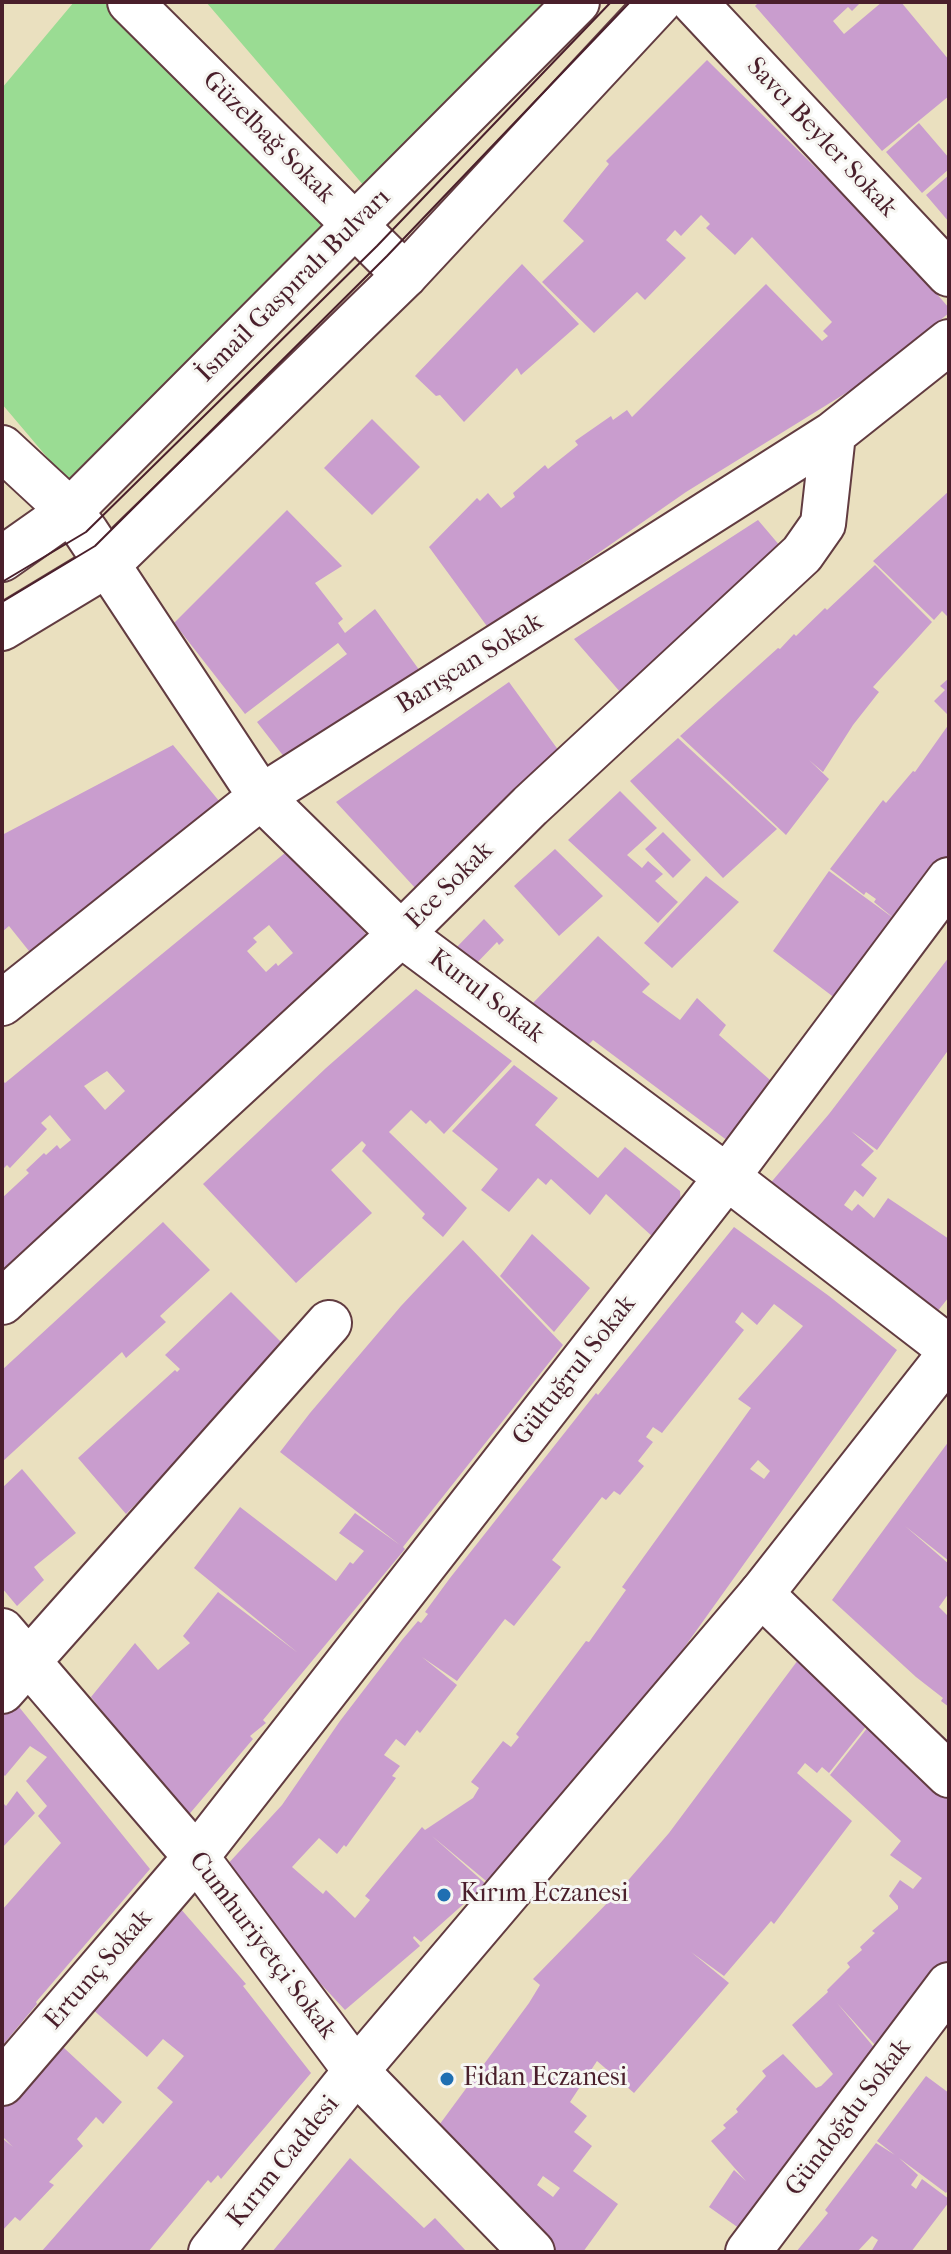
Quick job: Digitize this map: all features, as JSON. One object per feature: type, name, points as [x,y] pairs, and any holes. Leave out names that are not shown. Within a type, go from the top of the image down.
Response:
[{"type":"street","name":"Güzelbağ Sokak","points":[[130,2],[405,275]]},
{"type":"street","name":"İsmail Gaspıralı Bulvarı","points":[[2,559],[70,511],[577,2]]},
{"type":"street","points":[[2,628],[108,564],[405,275],[659,2]]},
{"type":"street","name":"Savcı Beyler Sokak","points":[[694,2],[949,274]]},
{"type":"street","name":"Barışcan Sokak","points":[[2,1003],[261,797],[833,434],[949,342]]},
{"type":"street","name":"Ece Sokak","points":[[2,1302],[401,934],[530,806],[802,554],[823,524],[833,434]]},
{"type":"street","name":"Kurul Sokak","points":[[2,448],[70,511],[261,797],[401,934],[727,1177],[949,1348]]},
{"type":"street","name":"Gültuğrul Sokak","points":[[196,1857],[727,1177],[949,880]]},
{"type":"street","points":[[11,1661],[329,1323]]},
{"type":"street","name":"Kırım Caddesi","points":[[211,2252],[356,2071],[761,1594],[949,1355]]},
{"type":"street","points":[[761,1594],[949,1775]]},
{"type":"street","name":"Cumhuriyetçi Sokak","points":[[11,1661],[196,1857],[356,2071],[532,2252]]},
{"type":"street","name":"Ertunç Sokak","points":[[2,2083],[196,1857]]},
{"type":"street","name":"Gündoğdu Sokak","points":[[748,2252],[949,1985]]},
{"type":"green space","points":[[74,2],[136,2],[352,243],[85,502],[2,404],[2,88]]},
{"type":"green space","points":[[206,2],[582,2],[389,215]]},
{"type":"building","points":[[759,2],[861,2],[852,11],[848,7],[833,21],[844,34],[882,2],[901,2],[949,60],[949,96],[882,151],[755,6]]},
{"type":"building","points":[[707,60],[899,250],[949,308],[949,313],[859,385],[686,492],[489,629],[429,547],[477,498],[480,501],[488,493],[501,508],[545,465],[548,469],[578,445],[575,441],[611,416],[613,420],[627,410],[632,417],[766,284],[822,341],[828,336],[823,331],[832,322],[752,237],[735,255],[706,228],[710,224],[701,215],[681,236],[675,230],[666,240],[686,258],[645,300],[637,292],[594,333],[542,282],[584,241],[563,221],[609,164],[606,161]]},
{"type":"building","points":[[919,123],[949,158],[949,169],[922,193],[886,152]]},
{"type":"building","points":[[949,175],[949,222],[926,195]]},
{"type":"building","points":[[522,264],[579,324],[521,375],[517,368],[464,422],[440,395],[436,396],[415,376]]},
{"type":"building","points":[[372,419],[420,467],[372,515],[324,468]]},
{"type":"building","points":[[949,491],[949,614],[947,616],[942,611],[934,620],[873,561]]},
{"type":"building","points":[[287,510],[342,566],[315,583],[343,619],[338,623],[345,633],[375,609],[420,671],[285,758],[257,722],[347,654],[338,643],[245,714],[174,623]]},
{"type":"building","points":[[758,520],[786,553],[628,701],[574,639]]},
{"type":"building","points":[[875,565],[932,622],[873,687],[879,692],[823,772],[809,760],[829,779],[786,835],[680,736]]},
{"type":"building","points":[[949,678],[949,716],[934,701],[945,690],[940,686]]},
{"type":"building","points":[[509,682],[564,758],[417,890],[336,802]]},
{"type":"building","points":[[949,724],[949,869],[844,1005],[773,951],[829,871],[896,920],[874,902],[876,899],[866,892],[864,895],[830,869],[883,800],[886,803],[915,772]]},
{"type":"building","points":[[678,738],[777,829],[723,878],[630,781]]},
{"type":"building","points":[[173,745],[224,807],[37,961],[9,926],[2,932],[2,835]]},
{"type":"building","points":[[620,791],[657,828],[627,855],[642,868],[648,861],[663,874],[655,881],[678,902],[658,923],[568,840]]},
{"type":"building","points":[[663,832],[691,860],[673,878],[645,849]]},
{"type":"building","points":[[291,848],[372,941],[229,1072],[221,1063],[228,1072],[2,1287],[2,1198],[29,1173],[26,1170],[44,1153],[46,1155],[57,1145],[60,1149],[71,1140],[50,1115],[41,1123],[47,1129],[10,1168],[7,1165],[2,1170],[2,1080],[5,1083]],"holes":[[[269,925],[293,953],[266,972],[247,951],[257,942],[253,938]],[[107,1071],[125,1091],[105,1110],[84,1086]]]},
{"type":"building","points":[[555,849],[603,896],[559,936],[514,886]]},
{"type":"building","points":[[706,876],[739,902],[672,968],[644,943]]},
{"type":"building","points":[[484,919],[504,940],[499,945],[497,942],[472,968],[453,951]]},
{"type":"building","points":[[598,936],[650,984],[642,992],[680,1020],[697,998],[726,1025],[719,1035],[778,1087],[732,1144],[593,1040],[588,1045],[532,1004]]},
{"type":"building","points":[[949,957],[949,1049],[877,1150],[851,1131],[874,1151],[861,1165],[877,1178],[863,1197],[855,1190],[844,1205],[852,1211],[858,1204],[874,1218],[888,1198],[949,1239],[949,1297],[928,1323],[762,1193],[829,1114]]},
{"type":"building","points":[[416,989],[512,1061],[444,1134],[430,1120],[426,1124],[411,1110],[389,1132],[467,1208],[443,1237],[422,1218],[425,1214],[362,1151],[366,1145],[362,1141],[331,1170],[372,1213],[296,1283],[203,1184],[326,1068]]},
{"type":"building","points":[[514,1065],[558,1098],[535,1125],[598,1178],[625,1147],[680,1191],[681,1206],[654,1238],[606,1194],[590,1215],[551,1179],[546,1185],[538,1178],[509,1212],[481,1190],[498,1169],[452,1131]]},
{"type":"building","points":[[163,1222],[210,1270],[160,1316],[166,1322],[126,1358],[122,1352],[2,1462],[2,1370]]},
{"type":"building","points":[[734,1227],[897,1350],[651,1694],[491,1885],[432,1836],[486,1884],[421,1942],[414,1936],[420,1946],[345,2010],[281,1941],[226,1866],[282,1805],[340,1721],[402,1640],[418,1621],[421,1623],[428,1614],[425,1612],[450,1578],[596,1393],[598,1395]],"holes":[[[774,1304],[803,1326],[738,1399],[751,1408],[622,1587],[626,1590],[589,1642],[586,1641],[516,1734],[519,1737],[511,1747],[503,1741],[471,1782],[479,1788],[473,1798],[425,1830],[422,1827],[365,1896],[370,1900],[355,1918],[326,1890],[323,1894],[292,1867],[319,1838],[337,1854],[344,1845],[346,1847],[396,1778],[392,1776],[400,1766],[384,1755],[396,1739],[405,1746],[417,1730],[420,1733],[457,1685],[422,1657],[457,1681],[505,1619],[514,1626],[561,1567],[552,1560],[602,1497],[606,1500],[614,1491],[620,1495],[644,1466],[638,1461],[653,1442],[646,1437],[653,1427],[662,1433],[744,1330],[735,1322],[742,1312],[757,1325]],[[758,1460],[770,1471],[764,1479],[750,1469]]]},
{"type":"building","points":[[532,1234],[590,1288],[554,1332],[500,1276]]},
{"type":"building","points":[[463,1240],[563,1345],[403,1547],[405,1549],[186,1818],[91,1697],[135,1643],[158,1670],[190,1643],[183,1636],[218,1592],[298,1653],[194,1568],[240,1507],[336,1581],[350,1562],[353,1564],[364,1551],[339,1533],[355,1513],[400,1545],[280,1452],[401,1306]]},
{"type":"building","points":[[231,1292],[289,1350],[126,1514],[78,1458],[175,1370],[180,1369],[165,1355]]},
{"type":"building","points":[[949,1441],[949,1561],[905,1526],[949,1564],[949,1593],[939,1607],[949,1617],[949,1707],[941,1701],[943,1698],[832,1600]]},
{"type":"building","points":[[22,1469],[76,1533],[34,1567],[44,1580],[17,1606],[2,1588],[2,1488]]},
{"type":"building","points":[[801,1656],[871,1720],[829,1773],[822,1767],[817,1773],[805,1763],[797,1773],[852,1821],[774,1924],[771,1921],[724,1976],[691,1952],[729,1983],[634,2093],[597,2061],[570,2102],[587,2116],[574,2132],[592,2146],[573,2171],[618,2204],[583,2252],[551,2252],[434,2132],[529,2003],[540,1985],[533,1979],[618,1892],[669,1833]],"holes":[[[543,2176],[560,2188],[553,2197],[537,2185]]]},
{"type":"building","points":[[15,1702],[150,1869],[2,2046],[2,1910],[61,1843],[38,1816],[47,1806],[26,1781],[47,1757],[30,1746],[5,1776],[2,1773],[2,1717]]},
{"type":"building","points":[[872,1722],[949,1795],[949,1974],[884,2055],[837,2003],[887,2063],[753,2238],[709,2207],[734,2170],[746,2181],[711,2141],[726,2128],[723,2125],[738,2112],[736,2109],[766,2076],[762,2071],[783,2054],[816,2088],[833,2074],[792,2025],[850,1967],[847,1963],[862,1950],[860,1947],[875,1933],[872,1931],[898,1909],[889,1896],[900,1880],[913,1889],[922,1878],[890,1855],[901,1841],[830,1775]]},
{"type":"building","points":[[17,1791],[35,1813],[2,1848],[2,1802],[6,1806]]},
{"type":"building","points":[[180,1908],[246,1984],[243,1986],[311,2073],[221,2179],[218,2175],[211,2183],[208,2180],[148,2252],[41,2252],[173,2102],[157,2088],[184,2056],[163,2039],[147,2057],[91,2008]]},
{"type":"building","points":[[63,2047],[122,2102],[103,2124],[96,2117],[77,2139],[83,2146],[49,2182],[54,2185],[20,2221],[15,2217],[2,2231],[2,2138],[13,2147],[2,2136],[2,2108],[22,2086],[25,2089]]},
{"type":"building","points":[[926,2076],[949,2093],[949,2189],[946,2193],[899,2158],[918,2175],[911,2185],[916,2189],[922,2179],[949,2202],[911,2252],[871,2252],[878,2240],[872,2236],[857,2252],[796,2252],[828,2213],[825,2210],[876,2143],[895,2155],[877,2141]]},
{"type":"building","points":[[350,2158],[424,2228],[435,2218],[467,2252],[272,2252]]},
{"type":"tram line","points":[[2,582],[86,532],[377,246],[611,2]]},
{"type":"tram line","points":[[2,602],[95,546],[387,256],[630,2]]},
{"type":"place","name":"Kırım Eczanesi","points":[[444,1895]]},
{"type":"place","name":"Fidan Eczanesi","points":[[447,2079]]}]
